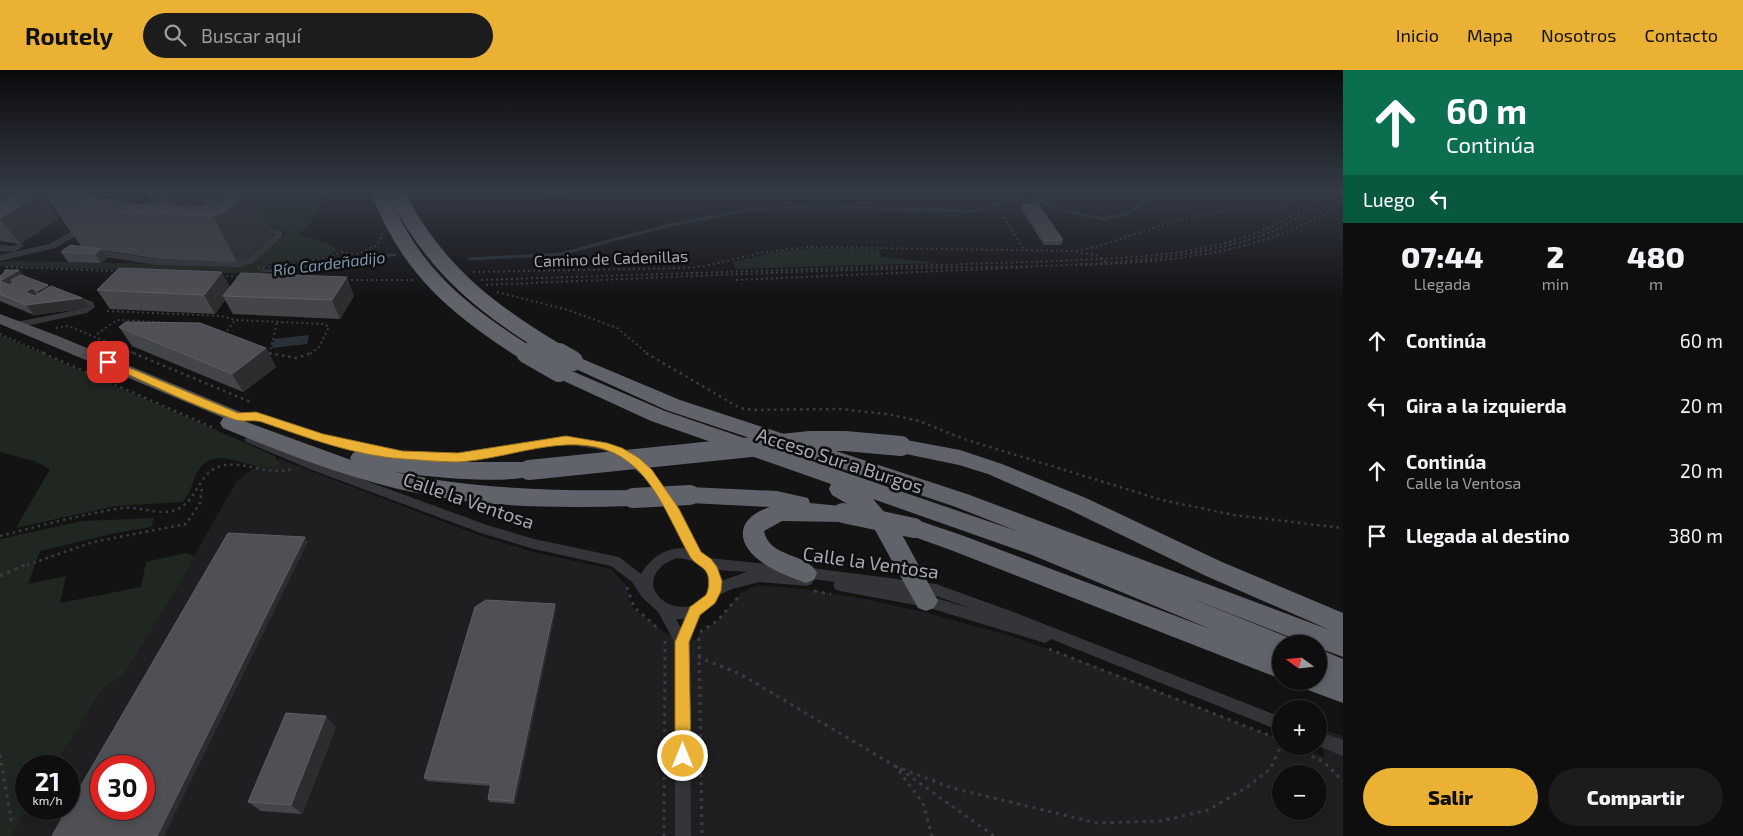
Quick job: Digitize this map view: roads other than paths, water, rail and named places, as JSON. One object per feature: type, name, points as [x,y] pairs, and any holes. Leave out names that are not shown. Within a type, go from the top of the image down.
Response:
[{"type":"highway","points":[[394,227],[408,250],[447,295],[520,351],[563,369],[609,405],[639,418],[852,493],[872,508],[885,527],[922,594]]},
{"type":"highway","name":"Acceso Sur a Burgos","points":[[413,227],[440,262],[469,292],[563,369],[600,392],[658,416],[1040,548],[1272,642]]},
{"type":"highway","name":"Acceso Sur a Burgos","points":[[563,369],[960,500],[1343,646]]},
{"type":"highway","points":[[228,423],[270,431],[398,466],[465,472],[529,470],[810,441],[845,441],[901,446],[960,458],[995,469],[1078,504],[1214,569],[1343,624]]},
{"type":"highway","points":[[228,423],[327,460],[388,478],[433,488],[542,500],[690,495],[777,499],[914,528],[956,542],[1272,664]]},
{"type":"highway","points":[[793,574],[759,547],[753,538],[753,528],[759,520],[780,512],[843,513]]},
{"type":"highway","points":[[1328,665],[1343,671]]},
{"type":"highway","points":[[1328,685],[1343,691]]},
{"type":"main road","name":"Calle la Ventosa","points":[[0,321],[54,339],[228,423]]},
{"type":"main road","name":"Calle la Ventosa","points":[[0,321],[30,339],[228,423]]},
{"type":"street","points":[[1,262],[52,246],[86,227]]},
{"type":"street","points":[[81,251],[157,262],[241,264],[249,262],[278,237],[279,233],[259,227]]},
{"type":"street","points":[[0,248],[14,249],[20,246]]},
{"type":"street","name":"Calle la Ventosa","points":[[16,325],[84,311],[90,307],[90,304],[63,294]]},
{"type":"street","name":"Calle la Ventosa","points":[[228,423],[256,416],[322,438],[393,453],[425,457],[458,457],[566,440],[604,446],[618,451],[648,474],[675,513],[701,560],[922,594],[1029,633],[1081,646],[1272,720]]},
{"type":"street","name":"Calle la Ventosa","points":[[228,423],[239,434],[304,462],[493,531],[534,544],[614,561],[637,578],[647,593]]},
{"type":"street","points":[[684,836],[682,642],[695,611],[710,599],[714,591],[715,581],[713,571],[701,560],[674,553],[654,564],[648,572],[646,582],[647,593],[651,600],[664,610],[674,613],[695,611]]},
{"type":"street","name":"Calle la Ventosa","points":[[714,591],[746,576],[793,574],[922,594]]},
{"type":"street","points":[[664,610],[682,642]]},
{"type":"street","points":[[1327,742],[1343,748]]},
{"type":"waterway","name":"Río Cardeñadijo","points":[[469,259],[561,254],[663,227]]},
{"type":"waterway","name":"Río Cardeñadijo","points":[[262,271],[295,268],[362,257],[395,255]]}]
